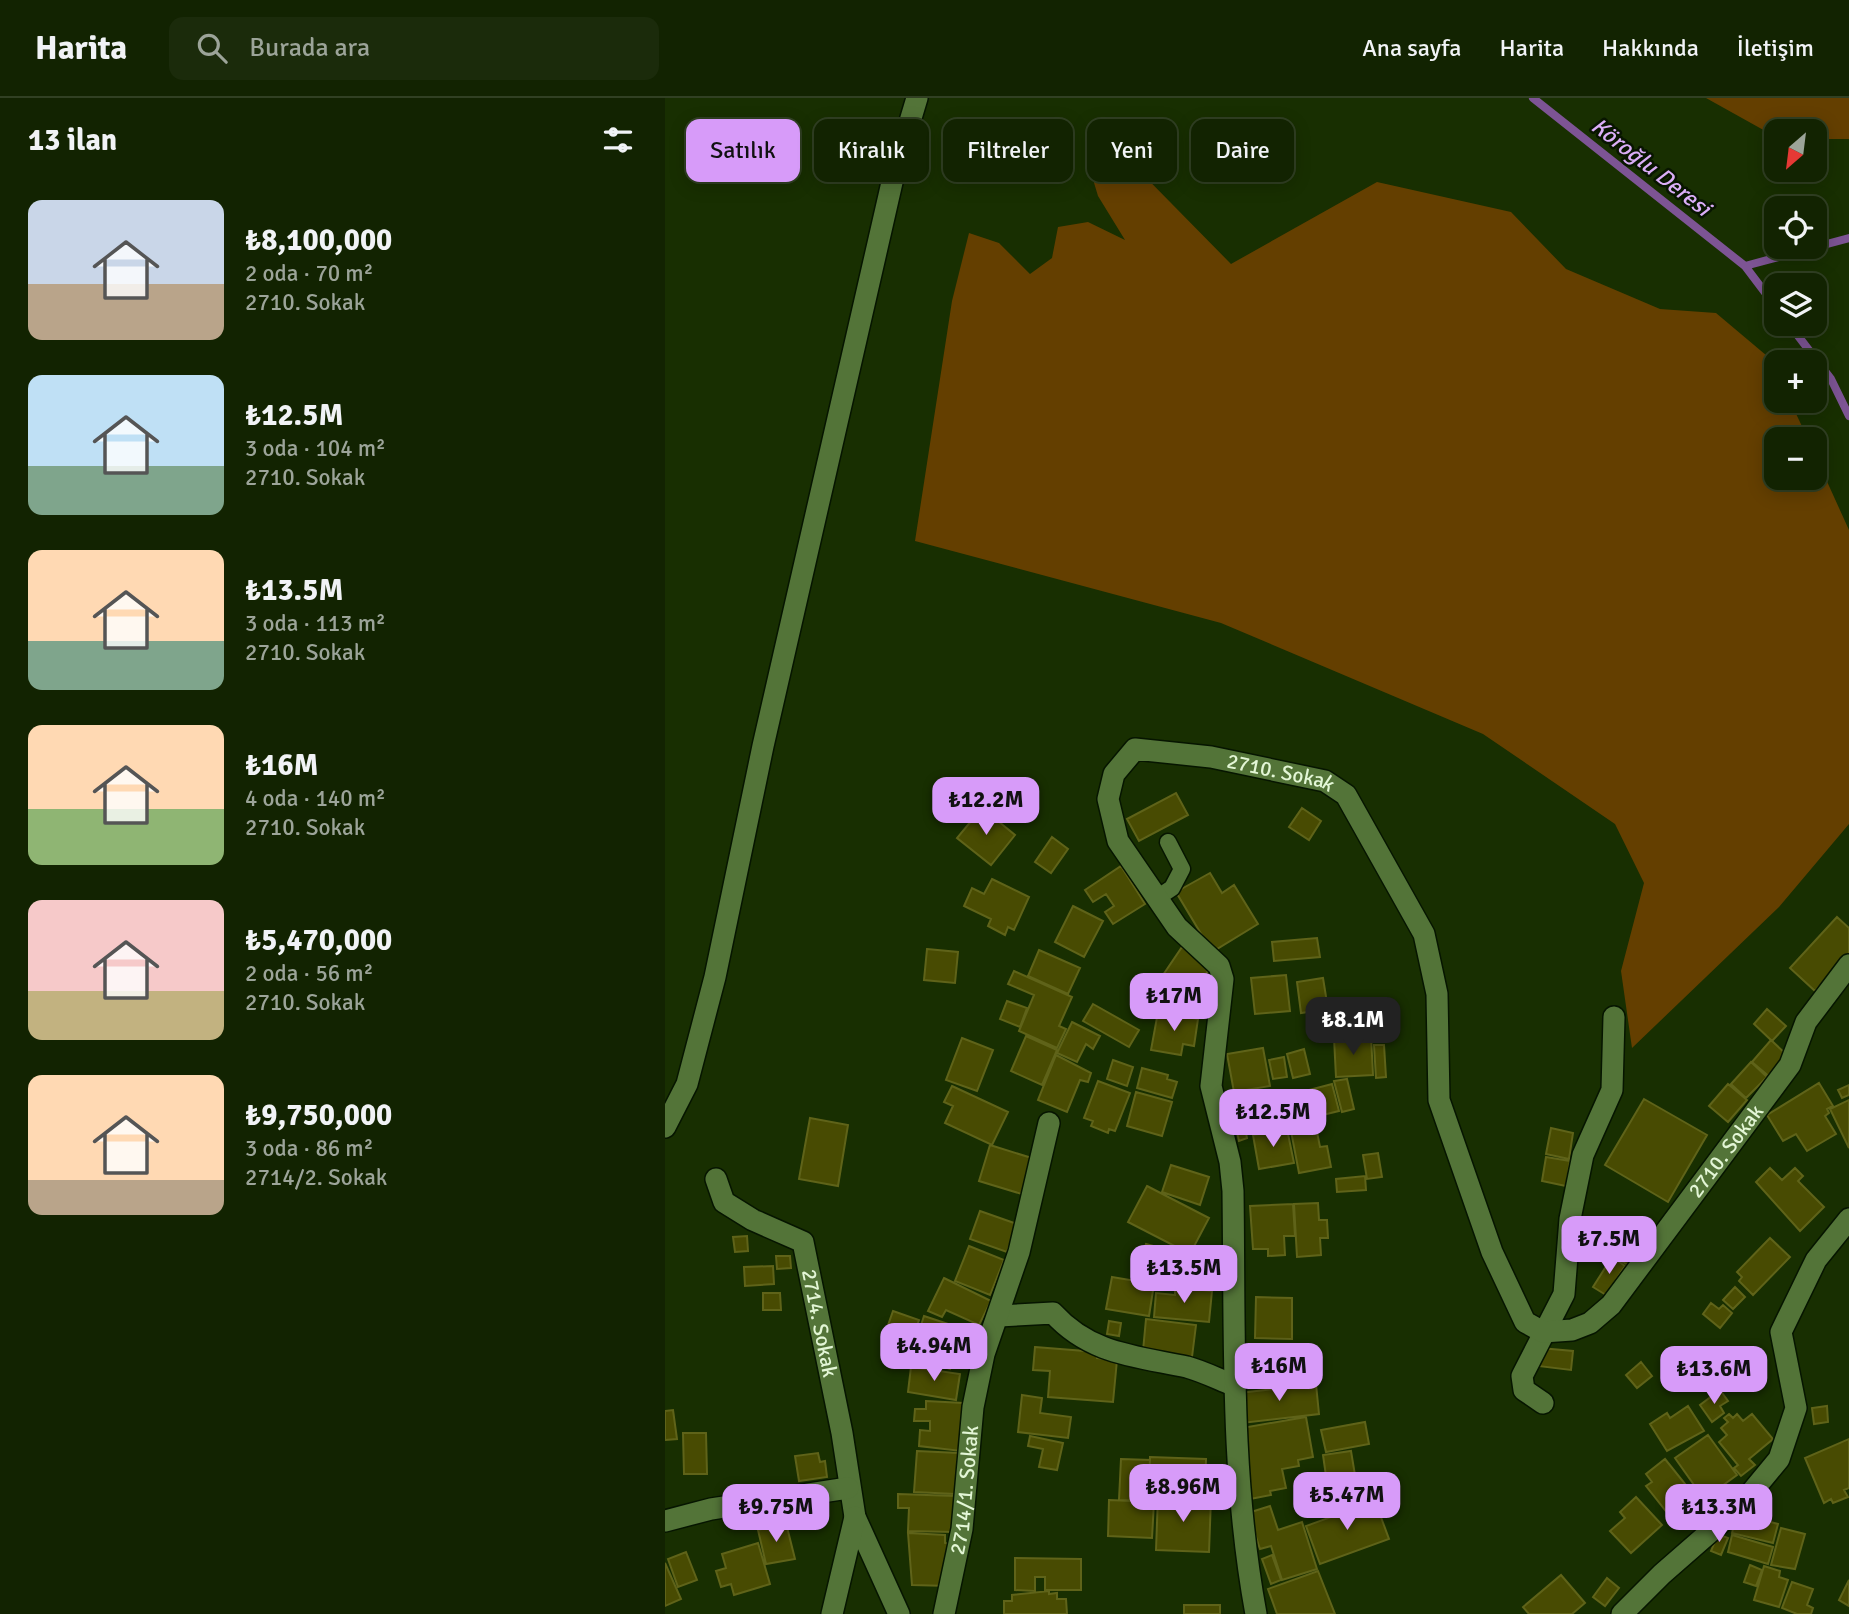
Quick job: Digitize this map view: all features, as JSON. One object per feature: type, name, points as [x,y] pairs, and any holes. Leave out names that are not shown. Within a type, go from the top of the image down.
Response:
[{"type":"street","points":[[665,1127],[687,1084],[715,977],[763,747],[890,191],[917,98]]},
{"type":"street","name":"2710. Sokak","points":[[1256,1614],[1243,1546],[1233,1385],[1233,1191],[1230,1162],[1211,1086],[1223,979],[1219,966],[1177,926],[1118,841],[1108,799],[1114,774],[1135,749],[1211,757],[1313,778],[1325,781],[1346,795],[1424,934],[1437,994],[1439,1100],[1492,1252],[1525,1322],[1543,1332],[1572,1330],[1590,1322],[1611,1305],[1790,1065],[1807,1022],[1849,965]]},
{"type":"street","points":[[1543,1403],[1524,1390],[1522,1376],[1564,1294],[1570,1219],[1583,1155],[1612,1090],[1614,1017]]},
{"type":"street","name":"2714/1. Sokak","points":[[944,1614],[962,1529],[974,1407],[984,1354],[1019,1252],[1049,1123]]},
{"type":"street","name":"2714. Sokak","points":[[716,1179],[724,1202],[753,1220],[803,1242],[842,1433],[848,1488],[855,1517],[899,1614]]},
{"type":"street","points":[[1622,1614],[1662,1574],[1741,1505],[1779,1459],[1796,1408],[1781,1332],[1816,1260],[1849,1219]]},
{"type":"street","points":[[999,1316],[1053,1313],[1068,1330],[1089,1344],[1190,1368],[1233,1385]]},
{"type":"street","points":[[665,1521],[711,1509],[848,1488]]},
{"type":"street","name":"2714. Sokak","points":[[832,1614],[855,1517]]},
{"type":"lane","points":[[1157,898],[1181,877],[1182,869],[1168,842]]},
{"type":"shaded area","points":[[1706,98],[1849,98],[1849,139],[1827,139],[1827,119],[1764,119],[1764,130]]},
{"type":"shaded area","points":[[1094,182],[1150,182],[1231,264],[1377,182],[1511,212],[1566,269],[1660,309],[1716,313],[1764,353],[1764,413],[1796,413],[1802,427],[1764,427],[1764,490],[1827,490],[1827,481],[1849,530],[1849,824],[1779,907],[1632,1048],[1621,971],[1644,883],[1615,824],[1483,734],[1221,623],[915,541],[952,301],[969,233],[999,243],[1030,274],[1052,258],[1058,227],[1088,222],[1125,240],[1098,196]]},
{"type":"building","points":[[1176,793],[1188,815],[1139,841],[1127,819]]},
{"type":"building","points":[[982,808],[1015,835],[991,865],[957,838]]},
{"type":"building","points":[[1302,808],[1321,821],[1309,840],[1289,827]]},
{"type":"building","points":[[1052,837],[1068,849],[1051,873],[1035,862]]},
{"type":"building","points":[[1121,866],[1145,904],[1113,924],[1105,912],[1114,906],[1106,894],[1093,902],[1085,890]]},
{"type":"building","points":[[1210,873],[1222,893],[1234,885],[1258,924],[1212,952],[1176,892]]},
{"type":"building","points":[[992,879],[1029,897],[1014,930],[1008,927],[1005,935],[988,926],[991,919],[964,906],[972,888],[984,894]]},
{"type":"building","points":[[1073,906],[1103,921],[1084,957],[1055,942]]},
{"type":"building","points":[[1837,917],[1849,928],[1849,955],[1815,991],[1790,968]]},
{"type":"building","points":[[1317,938],[1320,957],[1274,961],[1272,942]]},
{"type":"building","points":[[1182,947],[1211,967],[1205,975],[1212,980],[1196,1002],[1161,978]]},
{"type":"building","points":[[927,949],[958,952],[955,983],[924,980]]},
{"type":"building","points":[[1039,950],[1080,968],[1068,994],[1028,976]]},
{"type":"building","points":[[1014,971],[1072,997],[1059,1026],[1066,1029],[1057,1048],[1019,1031],[1034,995],[1008,984]]},
{"type":"building","points":[[1286,975],[1290,1011],[1255,1014],[1251,978]]},
{"type":"building","points":[[1323,978],[1328,1009],[1301,1013],[1297,982]]},
{"type":"building","points":[[1007,1001],[1027,1008],[1020,1027],[1000,1019]]},
{"type":"building","points":[[1093,1004],[1139,1030],[1129,1047],[1083,1021]]},
{"type":"building","points":[[1767,1009],[1786,1026],[1772,1041],[1754,1024]]},
{"type":"building","points":[[1158,1012],[1198,1019],[1194,1046],[1183,1044],[1181,1055],[1151,1050]]},
{"type":"building","points":[[1072,1022],[1100,1036],[1093,1049],[1086,1044],[1077,1062],[1057,1053]]},
{"type":"building","points":[[1026,1036],[1057,1050],[1042,1085],[1011,1071]]},
{"type":"building","points":[[1371,1036],[1373,1075],[1336,1077],[1334,1038]]},
{"type":"building","points":[[962,1038],[993,1050],[977,1091],[946,1080]]},
{"type":"building","points":[[1771,1040],[1789,1057],[1771,1078],[1752,1062]]},
{"type":"building","points":[[1374,1045],[1384,1045],[1386,1077],[1376,1078]]},
{"type":"building","points":[[1263,1048],[1270,1086],[1234,1092],[1227,1054]]},
{"type":"building","points":[[1304,1049],[1310,1074],[1293,1078],[1287,1054]]},
{"type":"building","points":[[1056,1055],[1091,1073],[1088,1082],[1080,1080],[1067,1112],[1038,1100]]},
{"type":"building","points":[[1284,1057],[1287,1077],[1273,1079],[1269,1060]]},
{"type":"building","points":[[1113,1060],[1133,1067],[1127,1086],[1107,1079]]},
{"type":"building","points":[[1751,1062],[1767,1077],[1746,1098],[1731,1084]]},
{"type":"building","points":[[1142,1068],[1168,1075],[1167,1079],[1177,1082],[1172,1098],[1137,1088]]},
{"type":"building","points":[[1347,1079],[1354,1109],[1342,1112],[1334,1081]]},
{"type":"building","points":[[1098,1081],[1130,1093],[1115,1131],[1109,1129],[1108,1133],[1091,1126],[1093,1121],[1084,1118]]},
{"type":"building","points":[[1819,1083],[1833,1106],[1827,1109],[1829,1113],[1825,1116],[1836,1134],[1807,1151],[1796,1134],[1783,1141],[1767,1115]]},
{"type":"building","points":[[1332,1084],[1339,1111],[1302,1120],[1294,1094]]},
{"type":"building","points":[[1728,1084],[1747,1100],[1728,1122],[1709,1106]]},
{"type":"building","points":[[1849,1085],[1849,1095],[1842,1098],[1838,1090]]},
{"type":"building","points":[[952,1086],[1008,1112],[992,1145],[945,1123],[953,1106],[944,1102]]},
{"type":"building","points":[[1136,1092],[1172,1102],[1162,1136],[1127,1126]]},
{"type":"building","points":[[1291,1095],[1298,1121],[1273,1128],[1266,1102]]},
{"type":"building","points":[[1261,1099],[1267,1128],[1246,1133],[1247,1138],[1239,1141],[1231,1105]]},
{"type":"building","points":[[1644,1099],[1707,1135],[1668,1202],[1605,1165]]},
{"type":"building","points":[[1849,1100],[1849,1148],[1830,1109]]},
{"type":"building","points":[[810,1118],[848,1125],[838,1186],[799,1179]]},
{"type":"building","points":[[1316,1127],[1320,1147],[1327,1146],[1331,1167],[1299,1173],[1291,1131]]},
{"type":"building","points":[[1551,1128],[1573,1133],[1569,1159],[1546,1154]]},
{"type":"building","points":[[1287,1129],[1294,1163],[1259,1169],[1253,1135]]},
{"type":"building","points":[[990,1145],[1035,1159],[1025,1195],[979,1181]]},
{"type":"building","points":[[1378,1153],[1382,1177],[1367,1179],[1363,1155]]},
{"type":"building","points":[[1546,1157],[1570,1161],[1566,1186],[1542,1181]]},
{"type":"building","points":[[1171,1165],[1209,1177],[1200,1205],[1162,1192]]},
{"type":"building","points":[[1770,1168],[1782,1180],[1795,1168],[1803,1176],[1798,1181],[1824,1207],[1800,1231],[1756,1182]]},
{"type":"building","points":[[1365,1176],[1366,1190],[1337,1192],[1336,1179]]},
{"type":"building","points":[[1147,1186],[1209,1218],[1190,1254],[1128,1222]]},
{"type":"building","points":[[1318,1203],[1319,1220],[1327,1220],[1328,1238],[1320,1238],[1321,1255],[1297,1257],[1294,1204]]},
{"type":"building","points":[[1293,1204],[1295,1236],[1284,1236],[1285,1255],[1268,1256],[1268,1249],[1253,1249],[1250,1206]]},
{"type":"building","points":[[980,1211],[1017,1224],[1007,1252],[970,1239]]},
{"type":"building","points":[[1628,1229],[1645,1239],[1628,1265],[1611,1255]]},
{"type":"building","points":[[747,1236],[748,1251],[735,1252],[733,1237]]},
{"type":"building","points":[[1770,1238],[1790,1257],[1753,1295],[1739,1281],[1742,1277],[1737,1272]]},
{"type":"building","points":[[1146,1244],[1194,1257],[1186,1285],[1138,1273]]},
{"type":"building","points":[[969,1246],[1004,1260],[990,1295],[955,1281]]},
{"type":"building","points":[[776,1256],[790,1256],[791,1268],[777,1269]]},
{"type":"building","points":[[1612,1257],[1625,1266],[1606,1295],[1593,1287]]},
{"type":"building","points":[[773,1266],[774,1284],[745,1286],[744,1267]]},
{"type":"building","points":[[1112,1277],[1154,1284],[1149,1316],[1106,1309]]},
{"type":"building","points":[[944,1278],[991,1301],[979,1325],[946,1310],[942,1317],[928,1311]]},
{"type":"building","points":[[1175,1287],[1212,1291],[1209,1322],[1154,1317],[1156,1293],[1175,1295]]},
{"type":"building","points":[[1735,1287],[1745,1297],[1733,1309],[1723,1300]]},
{"type":"building","points":[[763,1293],[780,1293],[781,1310],[763,1310]]},
{"type":"building","points":[[1256,1297],[1292,1298],[1292,1339],[1255,1338]]},
{"type":"building","points":[[1711,1303],[1719,1309],[1723,1305],[1732,1313],[1720,1328],[1703,1314]]},
{"type":"building","points":[[893,1311],[919,1320],[912,1340],[886,1331]]},
{"type":"building","points":[[924,1316],[963,1329],[950,1369],[911,1356]]},
{"type":"building","points":[[1146,1319],[1196,1325],[1192,1357],[1143,1351]]},
{"type":"building","points":[[1109,1321],[1121,1323],[1119,1336],[1107,1334]]},
{"type":"building","points":[[963,1333],[975,1337],[969,1355],[958,1352]]},
{"type":"building","points":[[1035,1347],[1097,1352],[1097,1358],[1117,1360],[1113,1402],[1048,1397],[1050,1371],[1033,1370]]},
{"type":"building","points":[[1540,1348],[1573,1351],[1571,1370],[1538,1366]]},
{"type":"building","points":[[1641,1362],[1652,1376],[1637,1388],[1626,1375]]},
{"type":"building","points":[[911,1367],[960,1374],[956,1400],[908,1392]]},
{"type":"building","points":[[1316,1384],[1319,1414],[1242,1423],[1239,1393]]},
{"type":"building","points":[[1720,1390],[1728,1401],[1720,1406],[1724,1413],[1712,1422],[1700,1405]]},
{"type":"building","points":[[1022,1395],[1042,1398],[1040,1413],[1071,1417],[1068,1438],[1018,1432]]},
{"type":"building","points":[[926,1401],[963,1403],[961,1451],[919,1446],[920,1430],[930,1431],[930,1421],[914,1421],[915,1409],[926,1409]]},
{"type":"building","points":[[1688,1406],[1704,1431],[1667,1451],[1650,1424],[1667,1413],[1670,1418]]},
{"type":"building","points":[[1827,1406],[1828,1422],[1814,1424],[1812,1408]]},
{"type":"building","points":[[673,1410],[677,1439],[665,1440],[665,1411]]},
{"type":"building","points":[[1729,1414],[1733,1418],[1737,1414],[1743,1421],[1752,1414],[1773,1439],[1749,1459],[1755,1465],[1741,1476],[1734,1468],[1738,1465],[1719,1442],[1727,1435],[1721,1428],[1728,1422],[1724,1418]]},
{"type":"building","points":[[1306,1417],[1313,1457],[1298,1460],[1299,1466],[1282,1469],[1286,1488],[1270,1491],[1271,1495],[1250,1499],[1242,1428]]},
{"type":"building","points":[[1365,1422],[1369,1444],[1326,1452],[1321,1430]]},
{"type":"building","points":[[683,1433],[706,1433],[707,1474],[684,1474]]},
{"type":"building","points":[[1708,1435],[1737,1475],[1704,1499],[1675,1458]]},
{"type":"building","points":[[1030,1436],[1063,1443],[1057,1470],[1039,1467],[1043,1449],[1028,1446]]},
{"type":"building","points":[[1849,1439],[1849,1488],[1844,1490],[1848,1497],[1833,1503],[1831,1499],[1824,1503],[1805,1458]]},
{"type":"building","points":[[917,1451],[958,1453],[956,1494],[914,1492]]},
{"type":"building","points":[[1351,1451],[1355,1475],[1345,1476],[1347,1495],[1329,1497],[1323,1455]]},
{"type":"building","points":[[818,1453],[820,1462],[825,1461],[827,1477],[799,1481],[795,1456]]},
{"type":"building","points":[[1150,1457],[1206,1459],[1205,1497],[1149,1495]]},
{"type":"building","points":[[1121,1459],[1150,1460],[1148,1501],[1119,1500]]},
{"type":"building","points":[[1665,1459],[1698,1500],[1673,1520],[1646,1486],[1652,1482],[1646,1474]]},
{"type":"building","points":[[898,1494],[955,1496],[954,1532],[908,1531],[909,1508],[898,1508]]},
{"type":"building","points":[[1158,1496],[1211,1498],[1209,1552],[1156,1550]]},
{"type":"building","points":[[1636,1497],[1662,1525],[1631,1553],[1610,1531],[1625,1518],[1620,1512]]},
{"type":"building","points":[[1109,1500],[1154,1502],[1152,1538],[1108,1536]]},
{"type":"building","points":[[1375,1501],[1389,1539],[1320,1564],[1306,1526]]},
{"type":"building","points":[[1270,1506],[1278,1530],[1302,1522],[1317,1569],[1282,1580],[1271,1546],[1260,1549],[1248,1513]]},
{"type":"building","points":[[1737,1513],[1778,1524],[1773,1543],[1732,1533]]},
{"type":"building","points":[[786,1523],[795,1559],[766,1564],[758,1530]]},
{"type":"building","points":[[1781,1528],[1805,1534],[1795,1569],[1771,1565]]},
{"type":"building","points":[[908,1533],[945,1535],[945,1543],[955,1545],[949,1586],[912,1585]]},
{"type":"building","points":[[1718,1534],[1728,1538],[1721,1555],[1711,1551]]},
{"type":"building","points":[[1732,1535],[1773,1547],[1768,1564],[1728,1552]]},
{"type":"building","points":[[758,1543],[770,1584],[734,1595],[731,1584],[721,1587],[716,1571],[726,1568],[722,1554]]},
{"type":"building","points":[[686,1552],[697,1580],[678,1587],[668,1559]]},
{"type":"building","points":[[1272,1555],[1281,1580],[1271,1584],[1262,1559]]},
{"type":"building","points":[[1015,1558],[1081,1559],[1081,1590],[1045,1590],[1045,1577],[1035,1577],[1035,1591],[1015,1590]]},
{"type":"building","points":[[665,1563],[681,1599],[665,1606]]},
{"type":"building","points":[[1750,1565],[1762,1570],[1756,1586],[1744,1582]]},
{"type":"building","points":[[1764,1566],[1780,1571],[1779,1577],[1788,1580],[1779,1607],[1754,1600]]},
{"type":"building","points":[[1318,1571],[1335,1614],[1277,1614],[1268,1589]]},
{"type":"building","points":[[1561,1575],[1585,1603],[1572,1614],[1529,1614],[1523,1607]]},
{"type":"building","points":[[1607,1578],[1619,1588],[1605,1606],[1593,1597]]},
{"type":"building","points":[[1849,1580],[1849,1606],[1839,1600]]},
{"type":"building","points":[[1792,1582],[1813,1589],[1807,1605],[1813,1608],[1811,1614],[1797,1614],[1782,1608]]},
{"type":"building","points":[[1049,1591],[1049,1594],[1057,1593],[1057,1599],[1066,1599],[1067,1614],[1004,1614],[1004,1601],[1012,1601],[1012,1595]]},
{"type":"building","points":[[1184,1605],[1220,1605],[1220,1614],[1184,1614]]},
{"type":"waterway","name":"Köroğlu Deresi","points":[[1533,98],[1745,266],[1764,291]]},
{"type":"waterway","name":"Köroğlu Deresi","points":[[1745,266],[1849,238]]},
{"type":"waterway","name":"Köroğlu Deresi","points":[[1798,336],[1831,379],[1849,416]]}]
